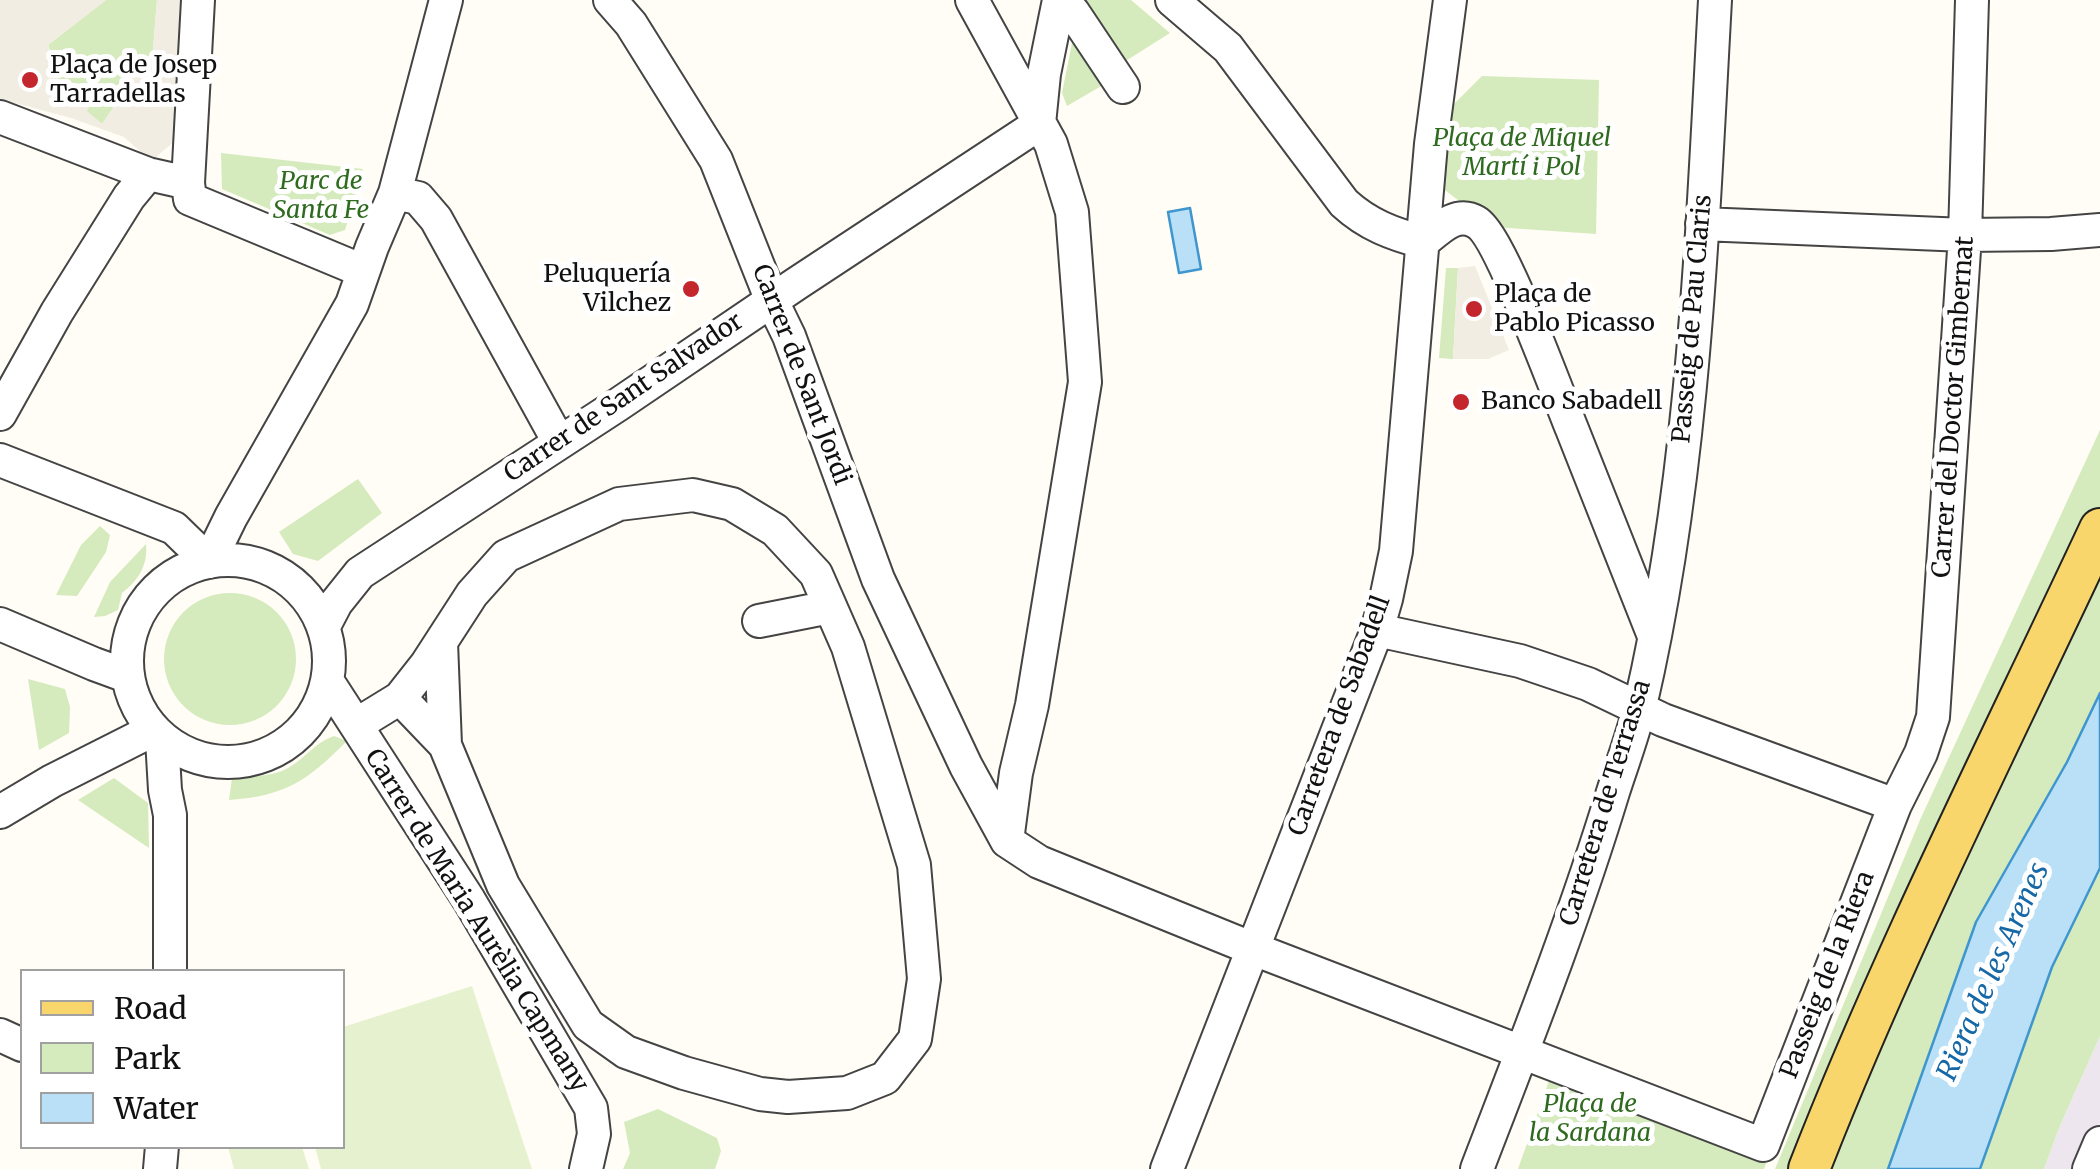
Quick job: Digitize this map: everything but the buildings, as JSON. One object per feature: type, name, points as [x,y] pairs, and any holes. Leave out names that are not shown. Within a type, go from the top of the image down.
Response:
[{"type":"main road","points":[[1809,1169],[1846,1075],[1943,860],[2100,529]]},
{"type":"street","points":[[198,0],[190,199],[363,271]]},
{"type":"street","points":[[209,562],[352,304],[395,193],[446,0]]},
{"type":"street","name":"Carrer de Sant Jordi","points":[[610,0],[631,24],[716,160],[788,336],[878,579],[966,766],[1007,840],[1039,862],[1251,948],[1762,1145]]},
{"type":"street","points":[[972,0],[1052,144],[1072,212],[1084,382],[1032,705],[1007,778],[1007,840]]},
{"type":"street","points":[[1039,124],[1044,74],[1061,0]]},
{"type":"street","points":[[1061,0],[1123,87]]},
{"type":"street","points":[[1172,0],[1228,48],[1344,204],[1364,220],[1423,242],[1450,220],[1467,217],[1481,224],[1536,339],[1654,636]]},
{"type":"street","name":"Carretera de Sabadell","points":[[1166,1169],[1377,630],[1396,551],[1432,144],[1450,0]]},
{"type":"street","name":"Passeig de Pau Claris","points":[[1654,636],[1688,398],[1714,0]]},
{"type":"street","name":"Carrer del Doctor Gimbernat","points":[[1895,805],[1921,753],[1933,717],[1966,235],[1972,0]]},
{"type":"street","points":[[0,117],[148,174],[188,183]]},
{"type":"street","name":"Carrer de Sant Salvador","points":[[324,626],[360,573],[1039,124]]},
{"type":"street","points":[[0,414],[57,312],[129,197],[148,174]]},
{"type":"street","points":[[395,193],[418,198],[436,219],[559,442]]},
{"type":"street","points":[[1702,224],[1966,235],[2100,230]]},
{"type":"street","points":[[0,460],[174,528],[209,562]]},
{"type":"street","points":[[246,490],[248,533],[257,566]]},
{"type":"street","points":[[356,725],[400,698],[472,594],[506,556],[619,504],[693,495],[732,504],[775,530],[816,574],[848,647],[914,865],[924,978],[915,1039],[886,1078],[847,1093],[788,1097],[760,1094],[626,1052],[588,1025],[503,885],[445,745],[441,642]]},
{"type":"street","points":[[0,624],[94,664],[128,684],[158,734],[178,751],[226,763],[256,759],[296,738],[314,717],[328,682],[329,648],[324,626],[311,602],[285,577],[246,561],[209,562],[184,570],[146,601],[135,620],[127,646],[128,684],[114,726],[82,766]]},
{"type":"street","name":"Carrer de Sant Salvador","points":[[292,584],[360,573]]},
{"type":"street","points":[[759,622],[830,607]]},
{"type":"street","points":[[1377,630],[1520,662],[1588,684],[1663,720],[1895,805]]},
{"type":"street","name":"Carretera de Terrassa","points":[[1477,1169],[1586,884],[1640,709],[1654,636]]},
{"type":"street","name":"Carrer de Maria Aurèlia Capmany","points":[[328,682],[469,900],[591,1108],[594,1134],[586,1169]]},
{"type":"street","points":[[400,698],[445,745]]},
{"type":"street","points":[[0,812],[82,766],[158,734]]},
{"type":"street","points":[[158,734],[170,815],[170,969]]},
{"type":"street","points":[[170,815],[179,783],[193,756]]},
{"type":"street","points":[[966,766],[985,783],[1007,778]]},
{"type":"street","name":"Passeig de la Riera","points":[[1762,1145],[1895,805]]},
{"type":"street","points":[[2089,1169],[2100,1143]]},
{"type":"shaded area","name":"Plaça de Josep Tarradellas","points":[[0,0],[106,0],[48,45],[52,55],[48,73],[63,81],[67,78],[93,99],[87,111],[102,124],[153,50],[157,0],[180,0],[175,141],[151,161],[124,137],[0,99]]},
{"type":"shaded area","name":"Plaça de Pablo Picasso","points":[[1475,266],[1509,350],[1488,359],[1453,359],[1458,268]]},
{"type":"shaded area","points":[[2100,1036],[2100,1169],[2044,1169],[2059,1128]]},
{"type":"green space","points":[[106,0],[157,0],[153,50],[102,124],[86,111],[93,100],[48,73],[52,55],[48,45]]},
{"type":"green space","points":[[1083,0],[1131,0],[1170,33],[1124,62]]},
{"type":"green space","points":[[1072,43],[1103,85],[1067,106],[1062,93]]},
{"type":"green space","name":"Plaça de Miquel Martí i Pol","points":[[1482,76],[1599,80],[1596,234],[1494,227],[1442,188],[1447,111]]},
{"type":"green space","name":"Parc de Santa Fe","points":[[221,153],[363,169],[345,230],[330,235],[222,189]]},
{"type":"green space","name":"Plaça de Pablo Picasso","points":[[1446,268],[1458,268],[1453,359],[1439,358]]},
{"type":"green space","points":[[2100,430],[2100,693],[2067,762],[1976,922],[1888,1169],[1775,1169],[1920,820]]},
{"type":"green space","points":[[358,479],[382,513],[318,561],[293,554],[279,532]]},
{"type":"green space","points":[[100,526],[110,535],[106,552],[77,596],[56,595],[81,545]]},
{"type":"green space","points":[[146,544],[144,565],[122,593],[118,610],[94,617],[110,582]]},
{"type":"green space","points":[[230,593],[255,598],[276,613],[291,634],[296,659],[291,684],[276,705],[255,720],[230,725],[205,720],[184,705],[169,684],[164,659],[169,634],[184,613],[205,598]]},
{"type":"green space","points":[[28,679],[65,689],[70,707],[69,733],[39,750]]},
{"type":"green space","points":[[334,736],[347,741],[320,767],[294,784],[266,795],[229,800],[232,778],[282,771]]},
{"type":"green space","points":[[114,778],[148,803],[149,848],[78,800]]},
{"type":"green space","points":[[2100,868],[2100,1036],[2044,1169],[1980,1169],[2052,967]]},
{"type":"green space","points":[[472,986],[532,1169],[321,1169],[316,1149],[345,1149],[345,1026]]},
{"type":"green space","name":"Plaça de la Sardana","points":[[1558,1055],[1778,1131],[1764,1169],[1518,1169]]},
{"type":"green space","points":[[658,1109],[717,1138],[721,1151],[715,1169],[623,1169],[630,1153],[624,1122]]},
{"type":"green space","points":[[229,1149],[303,1149],[309,1169],[234,1169]]},
{"type":"water","points":[[1190,208],[1201,269],[1179,273],[1168,212]]},
{"type":"water","name":"Riera de les Arenes","points":[[2100,693],[2100,868],[2052,967],[1980,1169],[1888,1169],[1976,922],[2067,762]]},
{"type":"place","name":"Plaça de Josep Tarradellas","points":[[30,80]]},
{"type":"place","name":"Peluquería Vilchez","points":[[691,289]]},
{"type":"place","name":"Plaça de Pablo Picasso","points":[[1474,309]]},
{"type":"place","name":"Banco Sabadell","points":[[1461,402]]}]
